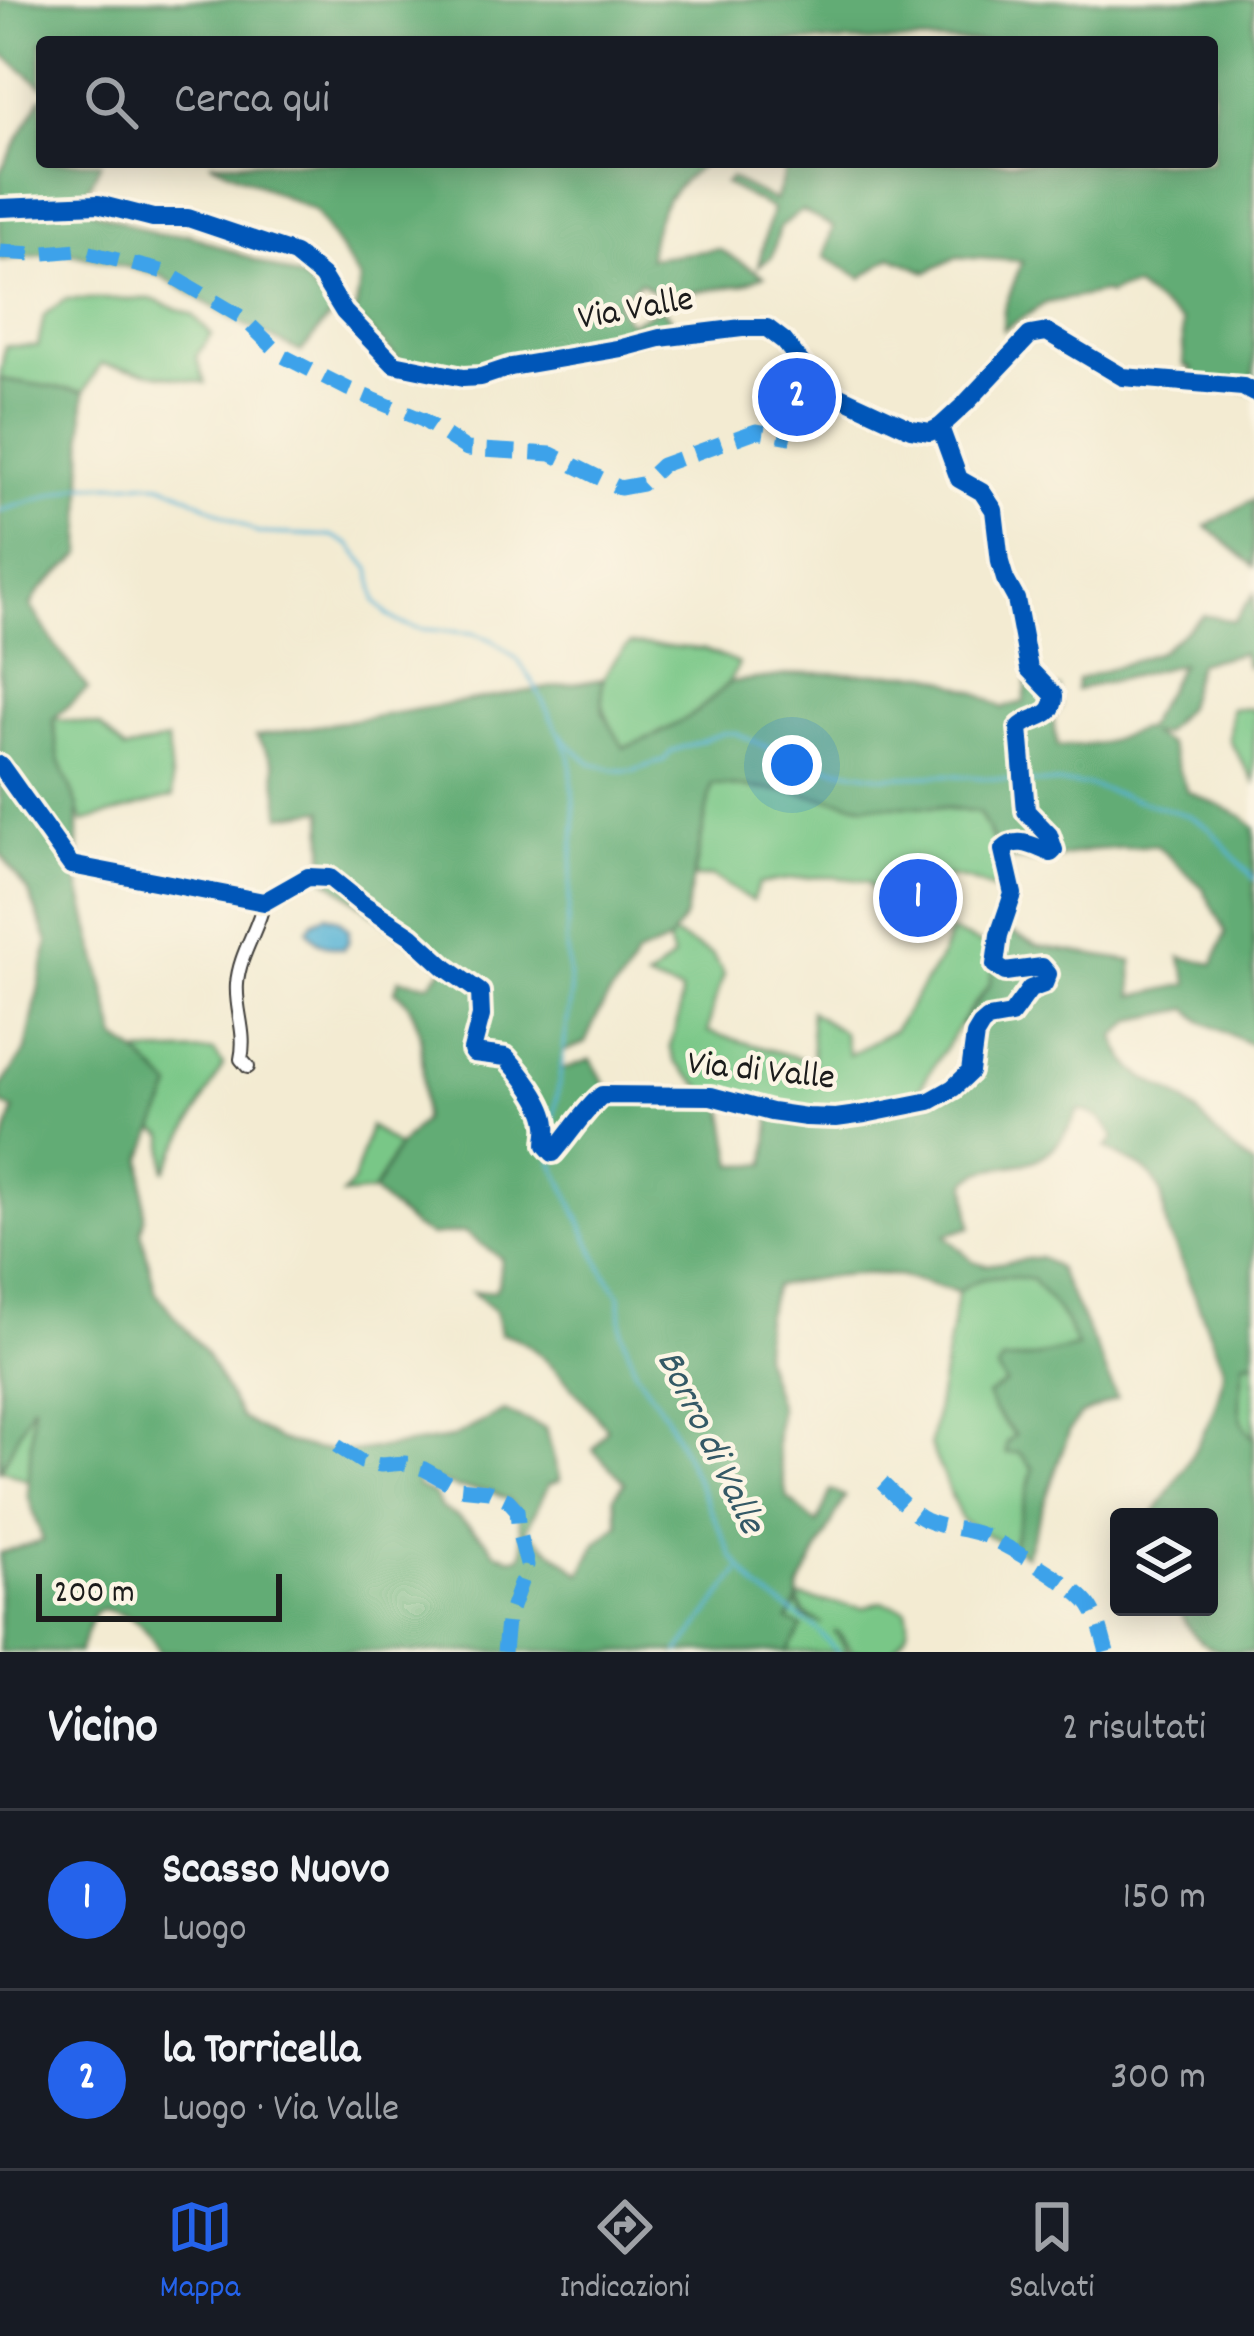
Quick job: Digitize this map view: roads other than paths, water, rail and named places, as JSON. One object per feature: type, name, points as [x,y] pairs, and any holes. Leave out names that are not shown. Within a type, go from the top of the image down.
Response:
[{"type":"street","name":"Via Valle","points":[[0,208],[98,204],[153,218],[188,218],[295,254],[322,276],[344,312],[402,368],[482,377],[660,338],[767,328],[784,341],[820,387],[911,429],[930,432],[940,427]]},
{"type":"street","points":[[940,427],[1024,341],[1039,332],[1047,332],[1123,377],[1243,387],[1254,393]]},
{"type":"street","name":"Via di Valle","points":[[264,902],[308,877],[330,878],[480,992],[481,1016],[472,1050],[506,1057],[517,1070],[545,1114],[545,1145],[553,1153],[602,1094],[711,1096],[771,1112],[836,1118],[930,1101],[965,1078],[981,1025],[1011,1015],[1030,989],[1045,983],[1048,974],[1042,967],[1005,972],[995,965],[1012,894],[1003,850],[1011,842],[1022,842],[1051,854],[1054,850],[1049,836],[1026,811],[1019,725],[1049,713],[1055,705],[1054,695],[1030,669],[1016,599],[1000,562],[994,510],[982,492],[959,479],[940,427]]},
{"type":"street","points":[[0,765],[71,865],[264,902],[237,981],[245,1035],[241,1059],[248,1066]]},
{"type":"water","points":[[326,915],[349,930],[343,949],[323,944],[308,930]]},
{"type":"waterway","points":[[0,511],[81,486],[161,484],[257,533],[333,536],[350,545],[370,569],[376,602],[389,616],[421,629],[473,633],[492,640],[517,659],[557,730],[572,747],[591,763],[615,770],[633,771],[664,760],[672,751],[736,733],[818,765],[883,777],[950,775],[1020,781]]},
{"type":"waterway","name":"Borro di Valle","points":[[553,1125],[571,996],[566,942],[575,823],[570,756],[561,737]]},
{"type":"waterway","points":[[1029,782],[1087,785],[1190,816],[1210,829],[1254,879]]},
{"type":"waterway","name":"Borro di Valle","points":[[551,1158],[604,1272],[620,1295],[622,1332],[636,1372],[666,1415],[732,1556],[758,1589],[814,1627],[838,1652]]},
{"type":"waterway","points":[[679,1652],[739,1572]]},
{"type":"place","name":"la Torricella","points":[[797,397]]},
{"type":"place","name":"Scasso Nuovo","points":[[918,898]]}]
